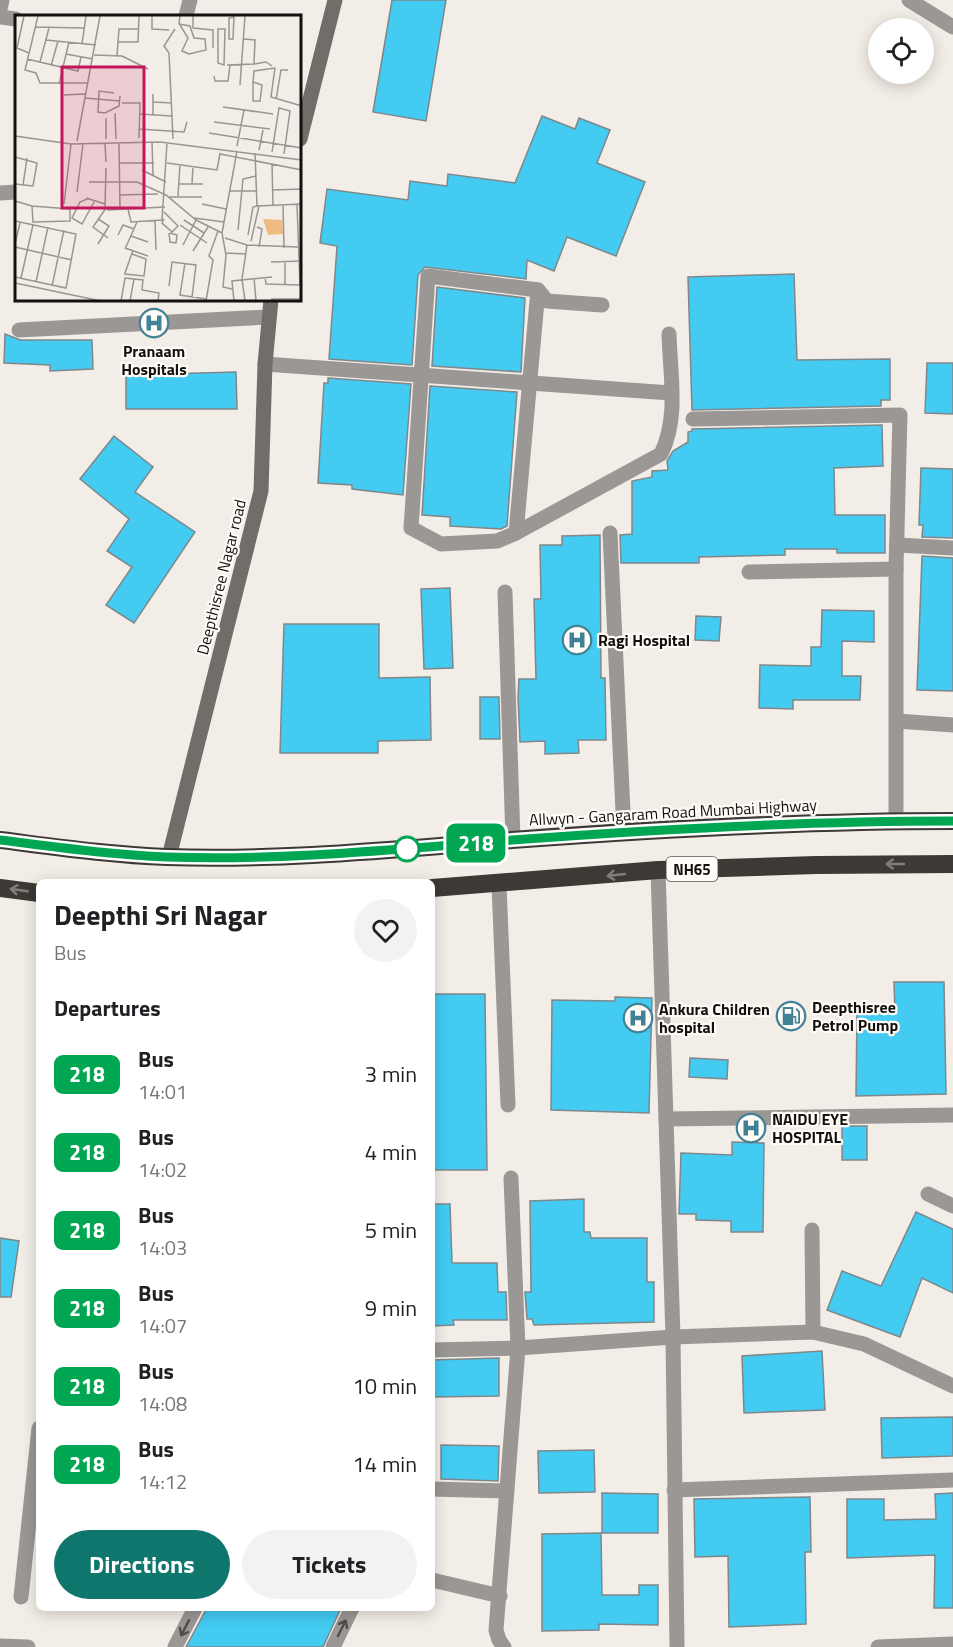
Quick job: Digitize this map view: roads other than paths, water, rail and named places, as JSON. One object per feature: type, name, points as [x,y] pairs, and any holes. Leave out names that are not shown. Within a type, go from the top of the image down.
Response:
[{"type":"highway","name":"Allwyn - Gangaram Road Mumbai Highway","points":[[0,840],[108,854],[169,857],[354,853],[624,833],[896,821],[953,821]]},
{"type":"highway","name":"NH65","points":[[435,888],[499,885],[658,870],[953,864]]},
{"type":"highway","points":[[0,888],[36,893]]},
{"type":"street","points":[[0,9],[2,0]]},
{"type":"street","points":[[186,15],[190,0]]},
{"type":"street","points":[[302,131],[335,0]]},
{"type":"street","points":[[909,0],[953,27]]},
{"type":"street","points":[[0,17],[15,20]]},
{"type":"street","points":[[0,193],[15,192]]},
{"type":"street","points":[[603,305],[547,301],[538,290],[428,276],[411,528],[441,544],[497,541],[516,533],[661,454],[669,437],[671,393],[669,334]]},
{"type":"street","points":[[516,533],[538,290]]},
{"type":"street","name":"Deepthisree Nagar road","points":[[169,857],[255,526],[261,491],[265,364],[271,302]]},
{"type":"street","points":[[19,330],[268,317]]},
{"type":"street","points":[[265,364],[671,393]]},
{"type":"street","points":[[693,419],[900,415],[896,569],[896,821]]},
{"type":"street","points":[[610,533],[624,833]]},
{"type":"street","points":[[898,545],[953,548]]},
{"type":"street","points":[[749,572],[896,569]]},
{"type":"street","points":[[505,592],[513,840]]},
{"type":"street","points":[[897,721],[953,725]]},
{"type":"street","points":[[658,870],[673,1337],[677,1647]]},
{"type":"street","points":[[499,885],[508,1105]]},
{"type":"street","points":[[666,1119],[953,1115]]},
{"type":"street","points":[[504,1647],[496,1630],[518,1348],[511,1178]]},
{"type":"street","points":[[928,1194],[953,1206]]},
{"type":"street","points":[[812,1230],[813,1332]]},
{"type":"street","points":[[435,1350],[518,1348],[673,1337],[813,1332],[864,1344],[953,1386]]},
{"type":"street","points":[[21,1597],[36,1456]]},
{"type":"street","points":[[674,1490],[953,1480]]},
{"type":"street","points":[[435,1489],[507,1491]]},
{"type":"street","points":[[435,1581],[500,1596]]},
{"type":"street","points":[[175,1647],[193,1611]]},
{"type":"street","points":[[333,1647],[351,1611]]},
{"type":"street","points":[[878,1647],[953,1644]]},
{"type":"street","points":[[0,1646],[28,1647]]},
{"type":"place","name":"Pranaam Hospitals","points":[[154,323]]},
{"type":"place","name":"Ragi Hospital","points":[[577,640]]},
{"type":"place","name":"Deepthisree Petrol Pump","points":[[791,1016]]},
{"type":"place","name":"Ankura Children hospital","points":[[638,1018]]},
{"type":"place","name":"NAIDU EYE HOSPITAL","points":[[751,1128]]}]
